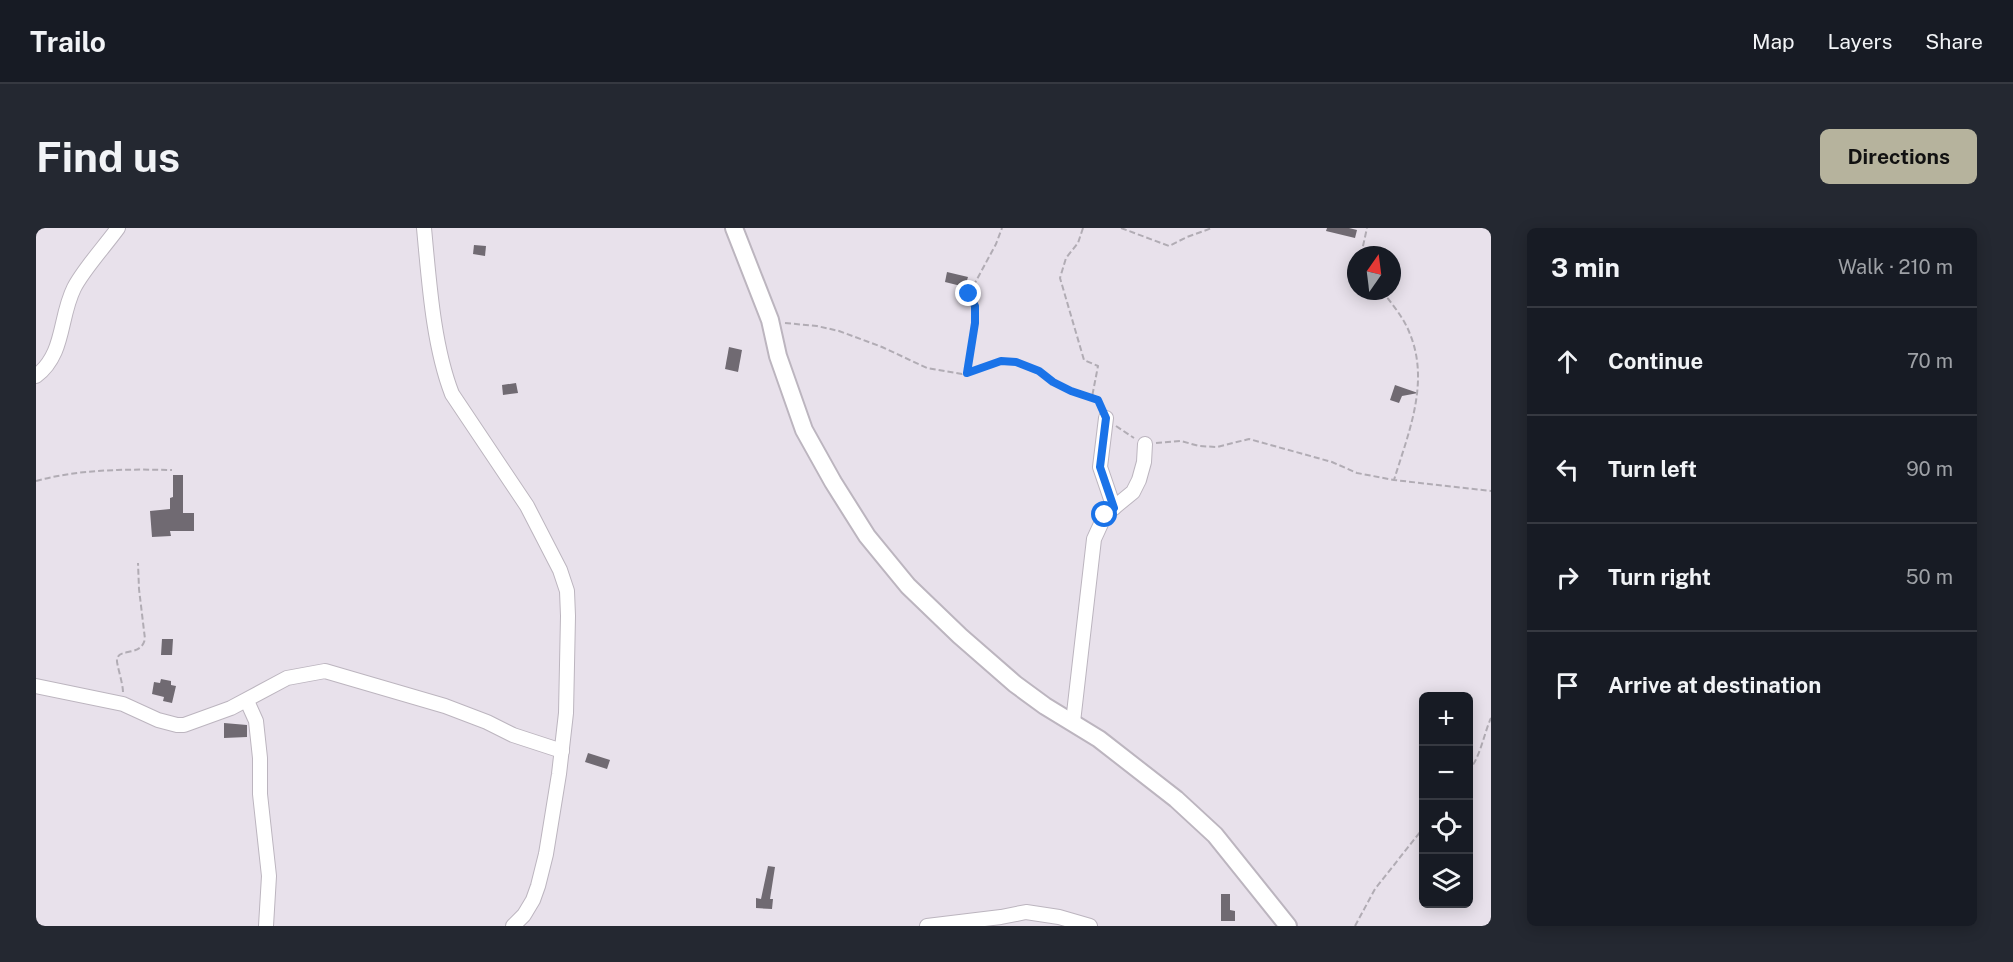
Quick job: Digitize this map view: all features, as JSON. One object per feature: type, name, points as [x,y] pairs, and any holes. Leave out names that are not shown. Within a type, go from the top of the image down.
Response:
[{"type":"street","points":[[36,376],[44,371],[54,354],[75,286],[118,228]]},
{"type":"street","points":[[424,228],[438,339],[449,386],[473,427],[527,506],[560,570],[567,591],[567,668],[562,751],[546,854],[533,900],[524,915],[513,926]]},
{"type":"street","points":[[734,228],[770,320],[778,356],[804,430],[867,536],[908,586],[1015,684],[1044,706],[1073,722],[1138,768],[1215,835],[1282,925]]},
{"type":"street","points":[[1106,418],[1100,467],[1114,508]]},
{"type":"street","points":[[1073,722],[1094,539],[1105,515],[1133,492],[1144,462],[1145,444]]},
{"type":"street","points":[[36,686],[123,704],[158,720],[177,725],[212,715],[247,701],[287,678],[326,670],[445,706],[513,735],[562,751]]},
{"type":"street","points":[[247,701],[256,721],[260,758],[260,794],[269,876],[266,926]]},
{"type":"street","points":[[927,926],[1026,912],[1051,915],[1089,926]]},
{"type":"path","points":[[967,373],[975,323],[975,306],[969,294],[1002,228]]},
{"type":"path","points":[[1083,228],[1078,243],[1066,258],[1060,278],[1084,360],[1098,366],[1092,398]]},
{"type":"path","points":[[1121,228],[1169,246],[1212,228]]},
{"type":"path","points":[[1363,246],[1367,228]]},
{"type":"path","points":[[1389,300],[1411,334],[1417,363],[1417,402],[1394,480]]},
{"type":"path","points":[[770,320],[839,331],[882,347],[927,368],[962,374],[1001,361],[1016,362],[1039,371],[1053,382],[1071,391],[1098,400],[1106,418],[1145,444],[1181,441],[1199,446],[1217,447],[1249,439],[1332,462],[1357,473],[1394,480],[1491,491]]},
{"type":"path","points":[[36,481],[110,471],[172,470]]},
{"type":"path","points":[[123,704],[123,681],[117,660],[118,655],[140,649],[145,639],[138,563]]},
{"type":"path","points":[[1473,764],[1481,751],[1491,718]]},
{"type":"path","points":[[1355,926],[1375,889],[1419,833]]},
{"type":"building","points":[[1327,228],[1357,230],[1355,238],[1326,231]]},
{"type":"building","points":[[474,245],[486,246],[485,256],[473,254]]},
{"type":"building","points":[[947,272],[968,277],[965,287],[945,282]]},
{"type":"building","points":[[729,347],[742,350],[738,372],[725,369]]},
{"type":"building","points":[[516,383],[518,393],[503,395],[502,385]]},
{"type":"building","points":[[1395,385],[1418,393],[1402,396],[1399,403],[1390,400]]},
{"type":"building","points":[[173,475],[183,475],[183,513],[194,513],[194,531],[170,531],[171,536],[152,537],[150,511],[170,509],[170,498],[173,497]]},
{"type":"building","points":[[162,639],[173,639],[172,655],[161,655]]},
{"type":"building","points":[[161,679],[171,681],[171,685],[176,686],[172,703],[163,701],[164,697],[152,694],[154,682],[160,683]]},
{"type":"building","points":[[224,723],[247,725],[247,737],[224,738]]},
{"type":"building","points":[[588,753],[610,760],[607,769],[585,762]]},
{"type":"building","points":[[768,866],[775,867],[770,899],[773,899],[772,909],[756,908],[756,898],[761,899]]},
{"type":"building","points":[[1221,894],[1230,894],[1230,910],[1235,911],[1235,921],[1221,921]]},
{"type":"route","points":[[969,294],[975,306],[975,323],[967,373],[1001,361],[1016,362],[1039,371],[1053,382],[1071,391],[1098,400],[1106,418],[1100,467],[1114,508],[1105,515]]}]
